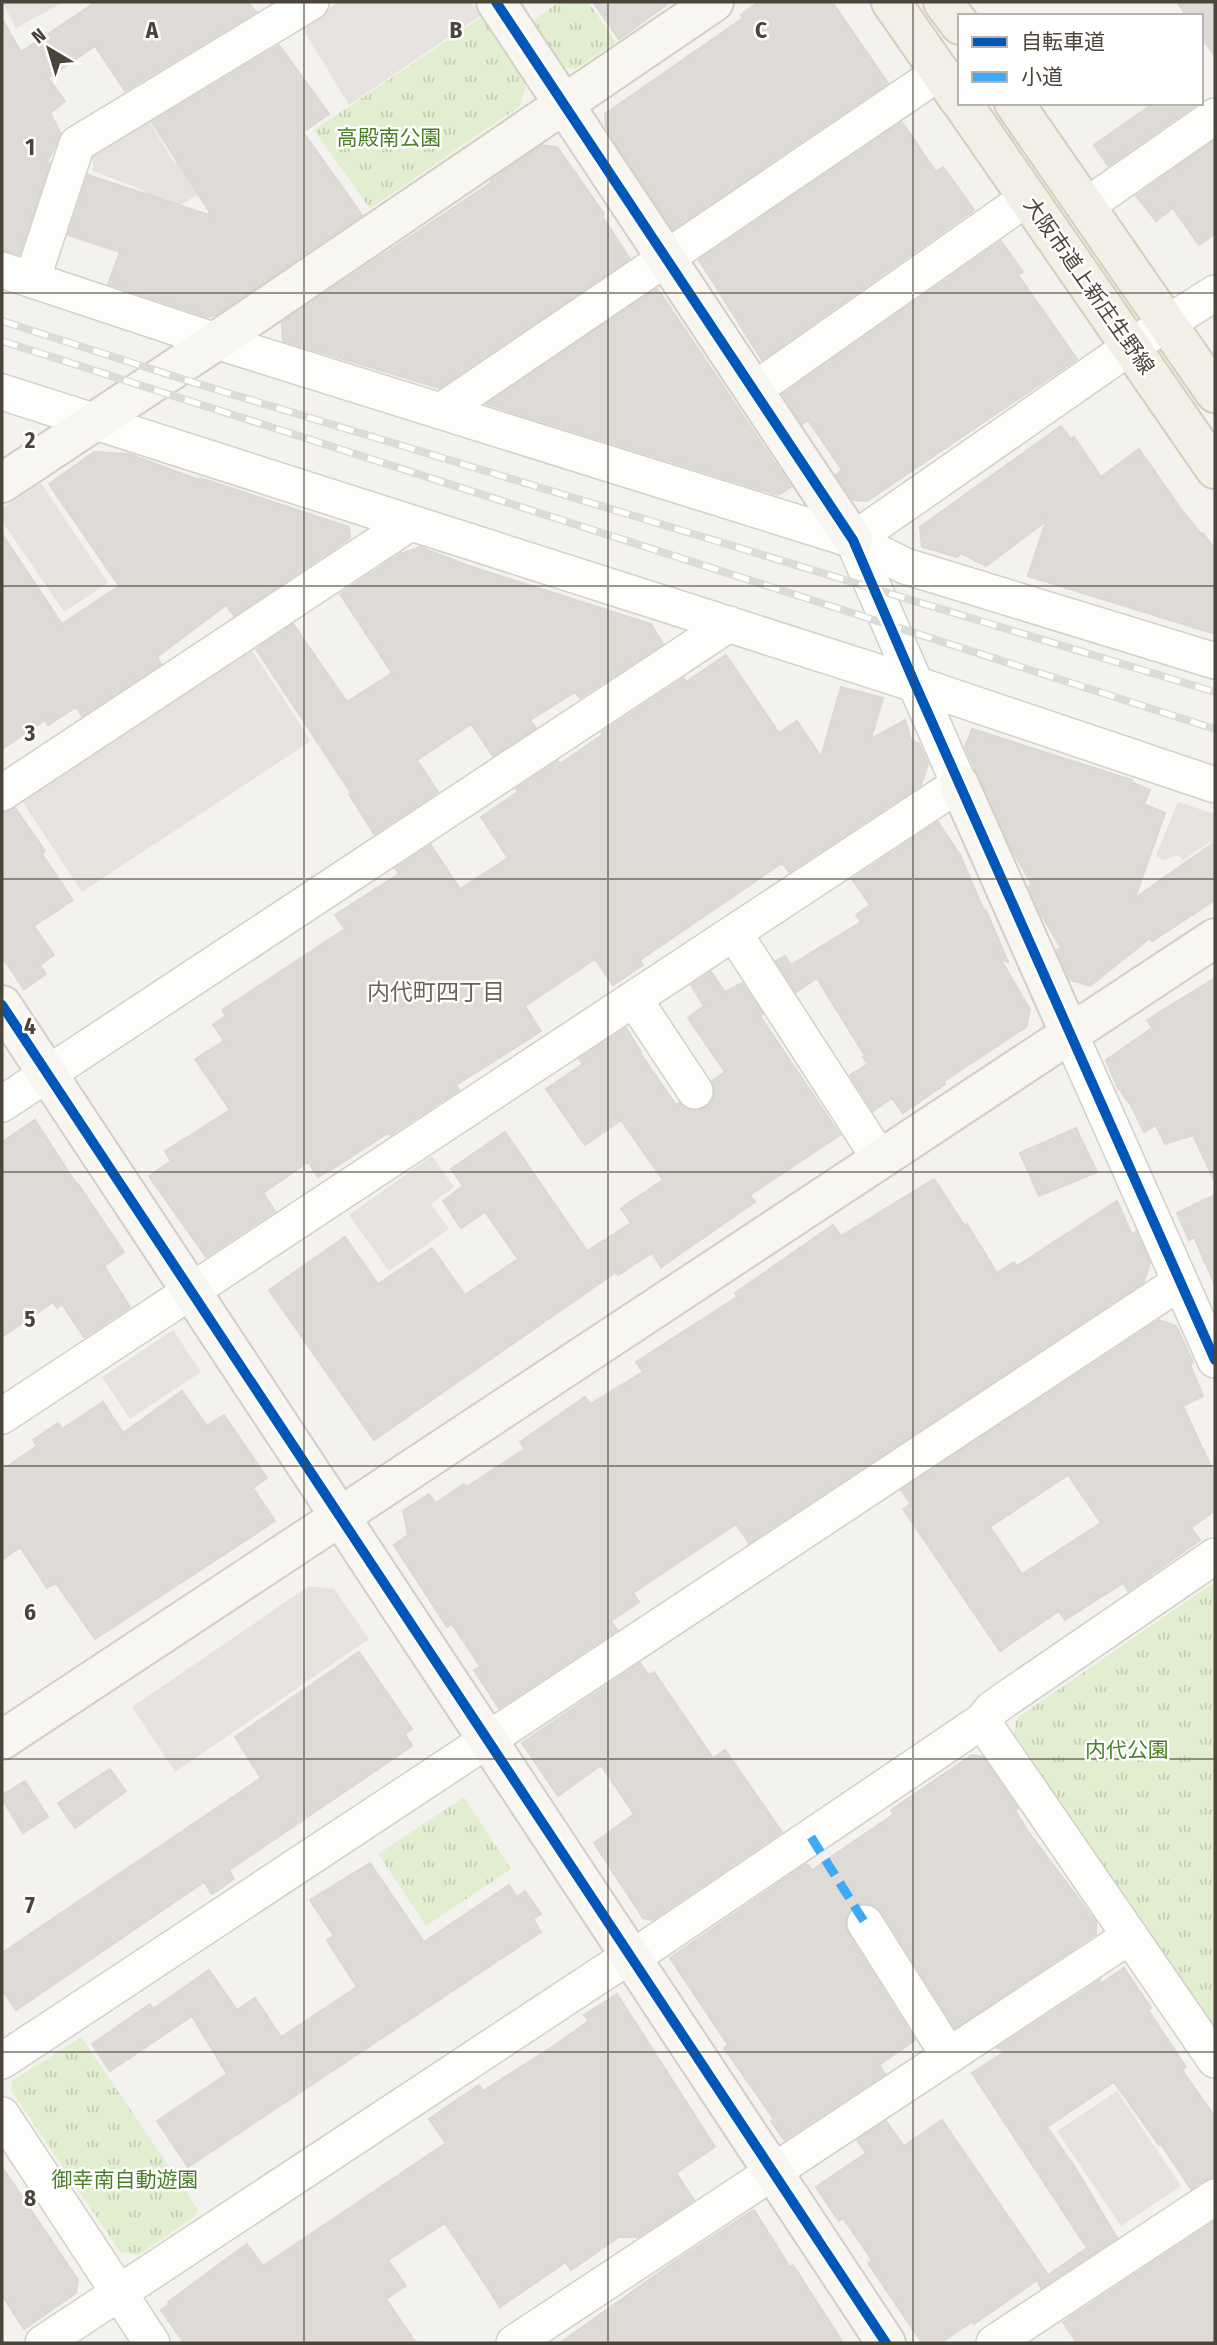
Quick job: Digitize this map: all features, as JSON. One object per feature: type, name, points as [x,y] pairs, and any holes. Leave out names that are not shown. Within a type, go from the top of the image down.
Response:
[{"type":"main road","name":"大阪市道上新庄生野線","points":[[891,2],[954,92]]},
{"type":"main road","points":[[943,2],[958,22]]},
{"type":"main road","name":"大阪市道上新庄生野線","points":[[963,105],[1215,470]]},
{"type":"main road","name":"大阪市道上新庄生野線","points":[[1015,105],[1215,393]]},
{"type":"street","points":[[311,2],[77,144],[17,275],[216,341],[853,540],[905,566],[1215,661]]},
{"type":"street","points":[[496,2],[853,540],[1215,1360]]},
{"type":"street","points":[[2,483],[216,341],[714,2]]},
{"type":"street","points":[[441,411],[667,258],[954,92]]},
{"type":"street","points":[[1086,206],[1215,116]]},
{"type":"street","points":[[754,390],[1027,198]]},
{"type":"street","points":[[853,540],[1130,347],[1215,293]]},
{"type":"street","points":[[2,392],[915,684],[1215,785]]},
{"type":"street","points":[[2,793],[410,523]]},
{"type":"street","points":[[2,1104],[729,624]]},
{"type":"street","points":[[2,1416],[959,784]]},
{"type":"street","points":[[734,933],[880,1159]]},
{"type":"street","points":[[2,1740],[1215,938]]},
{"type":"street","points":[[634,999],[695,1091]]},
{"type":"street","points":[[2,1005],[886,2343]]},
{"type":"street","points":[[2,2061],[1180,1282]]},
{"type":"street","points":[[43,2343],[617,1964],[632,1958],[982,1721],[992,1709],[1215,1556]]},
{"type":"street","points":[[982,1721],[1215,2060]]},
{"type":"street","points":[[865,1923],[949,2056]]},
{"type":"street","points":[[514,2343],[1130,1936]]},
{"type":"street","points":[[2,2115],[152,2343]]},
{"type":"street","points":[[994,2343],[1215,2197]]},
{"type":"green space","points":[[559,2],[588,2],[616,42],[576,69],[562,67],[531,22]]},
{"type":"green space","name":"高殿南公園","points":[[482,17],[526,85],[520,106],[370,209],[314,130]]},
{"type":"green space","name":"内代公園","points":[[1215,1582],[1215,2032],[1013,1738],[1017,1718]]},
{"type":"green space","points":[[464,1797],[511,1869],[426,1926],[378,1854]]},
{"type":"green space","name":"御幸南自動遊園","points":[[81,2037],[198,2209],[196,2215],[139,2255],[120,2252],[11,2090],[12,2081]]},
{"type":"shaded area","points":[[2,2],[64,2],[16,28]]},
{"type":"shaded area","points":[[339,2],[471,2],[480,16],[349,105],[301,26]]},
{"type":"shaded area","points":[[148,119],[175,164],[185,159],[204,191],[154,221],[145,191],[93,171],[93,155]]},
{"type":"shaded area","points":[[41,483],[108,583],[64,612],[2,521],[2,509]]},
{"type":"shaded area","points":[[251,649],[311,741],[82,892],[22,801]]},
{"type":"shaded area","points":[[1178,802],[1215,814],[1215,848],[1210,842],[1183,860],[1178,855],[1164,860],[1156,856]]},
{"type":"shaded area","points":[[432,1156],[454,1187],[431,1204],[449,1229],[389,1271],[349,1215]]},
{"type":"shaded area","points":[[173,1330],[201,1372],[130,1419],[102,1377]]},
{"type":"shaded area","points":[[309,1586],[334,1589],[369,1639],[175,1772],[132,1707]]},
{"type":"shaded area","points":[[1117,2091],[1181,2186],[1121,2226],[1057,2131]]},
{"type":"building","points":[[96,2],[248,2],[256,12],[125,91],[95,46],[48,78],[65,101],[50,113],[61,134],[47,162],[50,163],[19,255],[2,250],[2,19],[21,52]]},
{"type":"building","points":[[593,2],[670,2],[619,39]]},
{"type":"building","points":[[758,2],[832,2],[888,83],[673,229],[606,128],[605,114],[743,18],[741,15]]},
{"type":"building","points":[[1177,2],[1215,2],[1215,56],[1203,40],[1203,14],[1186,14]]},
{"type":"building","points":[[279,45],[329,114],[303,132],[362,215],[215,315],[208,317],[108,284],[120,252],[68,235],[88,175],[212,216],[152,122]]},
{"type":"building","points":[[1151,105],[1195,105],[1108,166],[1094,145]]},
{"type":"building","points":[[902,122],[936,172],[943,167],[974,210],[762,360],[699,260]]},
{"type":"building","points":[[1215,140],[1215,234],[1199,245],[1173,208],[1156,221],[1136,196]]},
{"type":"building","points":[[542,145],[557,147],[604,214],[602,216],[630,259],[439,388],[283,341],[282,322],[492,182]]},
{"type":"building","points":[[1001,241],[1023,272],[1018,275],[1077,359],[867,501],[853,500],[836,475],[842,470],[808,420],[802,424],[783,394]]},
{"type":"building","points":[[657,288],[791,487],[778,495],[486,404]]},
{"type":"building","points":[[1061,426],[1071,439],[1074,437],[1101,477],[1139,449],[1181,509],[1201,534],[1203,533],[1215,550],[1215,634],[1028,576],[1046,521],[986,566],[961,553],[957,557],[922,547],[920,527]]},
{"type":"building","points":[[94,452],[129,454],[199,480],[200,478],[349,527],[350,538],[234,616],[226,605],[157,657],[161,664],[82,716],[76,707],[48,725],[45,720],[2,749],[2,534],[62,624],[119,586],[49,484]]},
{"type":"building","points":[[420,547],[466,565],[651,624],[663,644],[580,698],[575,692],[530,720],[536,728],[493,756],[471,724],[417,760],[438,792],[374,834],[349,794],[351,793],[256,649],[293,624],[347,702],[392,673],[340,594],[400,554]]},
{"type":"building","points":[[726,655],[779,733],[797,721],[821,757],[841,687],[883,698],[871,739],[905,720],[911,740],[919,744],[928,764],[921,785],[789,872],[782,863],[640,960],[643,965],[613,985],[595,959],[525,1006],[541,1031],[456,1085],[459,1090],[318,1177],[308,1162],[263,1193],[275,1211],[206,1257],[149,1176],[171,1161],[165,1151],[230,1110],[195,1059],[224,1041],[213,1024],[226,1016],[222,1010],[345,929],[335,915],[399,874],[395,868],[431,845],[460,889],[508,858],[481,817],[558,761],[560,764],[602,735],[601,733],[684,678],[686,682]]},
{"type":"building","points":[[972,729],[1132,780],[1131,782],[1150,790],[1144,804],[1165,813],[1135,898],[1215,842],[1215,900],[1152,941],[1150,938],[1090,986],[1070,980],[1057,950],[1061,948],[1038,909],[1028,887],[1032,885],[1010,846],[965,747]]},
{"type":"building","points":[[15,808],[45,851],[42,854],[73,900],[34,926],[54,955],[40,965],[46,974],[24,989],[2,957],[2,813]]},
{"type":"building","points":[[938,822],[960,855],[1008,962],[1001,960],[1030,1010],[1026,1027],[944,1081],[945,1084],[903,1113],[892,1098],[873,1111],[850,1075],[868,1064],[863,1057],[865,1056],[817,978],[796,992],[776,961],[785,956],[791,965],[861,922],[856,915],[870,905],[852,879]]},
{"type":"building","points":[[711,972],[725,992],[742,983],[763,1014],[760,1016],[840,1135],[750,1195],[755,1202],[661,1267],[652,1253],[618,1275],[616,1272],[374,1440],[269,1290],[345,1237],[378,1284],[432,1248],[465,1295],[518,1259],[485,1212],[461,1228],[443,1201],[463,1186],[451,1169],[505,1132],[587,1251],[631,1223],[621,1208],[663,1180],[621,1120],[585,1145],[546,1089],[583,1064],[579,1059],[626,1028],[676,1105],[679,1103],[696,1111],[707,1107],[713,1099],[715,1089],[712,1081],[725,1072],[688,1018],[704,1006],[691,985]]},
{"type":"building","points":[[1215,978],[1215,1182],[1193,1135],[1165,1144],[1156,1125],[1144,1132],[1132,1107],[1117,1086],[1106,1060],[1152,1028],[1147,1020]]},
{"type":"building","points":[[35,1120],[124,1252],[104,1266],[130,1307],[84,1337],[62,1304],[57,1308],[53,1302],[2,1337],[2,1142]]},
{"type":"building","points":[[1076,1128],[1097,1172],[1039,1196],[1020,1153]]},
{"type":"building","points":[[934,1179],[965,1226],[967,1224],[997,1273],[1014,1262],[1017,1266],[1117,1201],[1132,1235],[1136,1232],[1150,1262],[1144,1282],[749,1543],[736,1524],[633,1593],[639,1602],[611,1621],[617,1630],[499,1708],[474,1670],[480,1666],[452,1624],[447,1627],[394,1545],[408,1535],[403,1511],[429,1494],[436,1503],[464,1484],[466,1487],[525,1449],[520,1442],[585,1397],[590,1404],[643,1372],[636,1362],[737,1297],[735,1293],[833,1225],[841,1236]]},
{"type":"building","points":[[1215,1195],[1215,1285],[1194,1237],[1189,1240],[1177,1213]]},
{"type":"building","points":[[1159,1320],[1176,1326],[1193,1362],[1190,1365],[1203,1396],[1183,1406],[1215,1476],[1215,1510],[1191,1528],[1200,1540],[1128,1591],[1123,1583],[1065,1620],[1059,1611],[1000,1651],[903,1509],[911,1504],[901,1490]],"holes":[[[1068,1475],[1101,1523],[1022,1574],[990,1527]]]},
{"type":"building","points":[[182,1391],[207,1426],[224,1415],[267,1478],[253,1488],[275,1521],[95,1639],[56,1583],[47,1588],[20,1547],[2,1560],[2,1470],[37,1446],[33,1440],[58,1423],[62,1429],[103,1402],[123,1433]]},
{"type":"building","points":[[359,1652],[412,1729],[405,1734],[412,1746],[229,1870],[234,1879],[212,1894],[204,1882],[16,2010],[2,1990],[2,1953],[261,1778],[235,1737]]},
{"type":"building","points":[[640,1663],[649,1675],[654,1672],[713,1758],[725,1750],[782,1832],[652,1920],[643,1918],[594,1843],[634,1814],[601,1765],[558,1796],[522,1743]]},
{"type":"building","points":[[972,1755],[983,1757],[1018,1809],[1015,1810],[1027,1830],[1096,1922],[1096,1934],[955,2028],[882,1912],[865,1903],[854,1906],[847,1914],[845,1923],[848,1934],[915,2040],[879,2065],[885,2074],[784,2140],[771,2121],[774,2119],[724,2048],[728,2045],[670,1958],[805,1865],[812,1870],[894,1814],[891,1810]]},
{"type":"building","points":[[110,1769],[126,1791],[75,1828],[58,1803]]},
{"type":"building","points":[[25,1781],[48,1817],[23,1833],[2,1795]]},
{"type":"building","points":[[370,1863],[424,1942],[509,1885],[517,1897],[525,1891],[541,1914],[533,1919],[541,1932],[188,2167],[157,2121],[227,2074],[192,2016],[110,2071],[92,2044],[150,2004],[153,2009],[209,1970],[237,2010],[255,1998],[281,2037],[357,1987],[327,1940],[334,1936],[310,1900]]},
{"type":"building","points":[[1124,1968],[1186,2067],[1182,2070],[1215,2117],[1215,2177],[1191,2189],[1114,2082],[1047,2127],[1076,2169],[1117,2238],[1041,2288],[1038,2282],[1087,2248],[972,2073],[1006,2051],[997,2048],[1100,1980],[1100,1984]]},
{"type":"building","points":[[617,1994],[715,2147],[676,2173],[694,2200],[638,2237],[619,2237],[571,2270],[566,2262],[500,2307],[445,2223],[388,2260],[406,2286],[386,2299],[416,2343],[184,2343],[161,2310],[170,2304],[168,2302],[247,2244],[263,2266],[446,2143],[429,2119],[479,2085],[483,2091],[552,2047],[589,2021],[584,2015]]},
{"type":"building","points":[[942,2120],[1047,2273],[974,2324],[972,2322],[940,2343],[922,2343],[868,2263],[872,2260],[843,2218],[839,2221],[816,2187],[866,2153],[857,2140],[886,2121],[904,2146]]},
{"type":"building","points":[[2,2167],[78,2280],[76,2293],[24,2329],[2,2295]]},
{"type":"building","points":[[754,2210],[843,2343],[560,2343],[677,2260]]},
{"type":"building","points":[[1215,2221],[1215,2343],[1077,2343],[1063,2322]]},
{"type":"railway","points":[[2,321],[195,383],[1215,692]]},
{"type":"railway","points":[[2,341],[1215,729]]},
{"type":"marked path","points":[[811,1837],[865,1923]]},
{"type":"cycle path","points":[[496,2],[853,540],[1215,1360]]},
{"type":"cycle path","points":[[2,1005],[886,2343]]},
{"type":"district","name":"内代町四丁目","points":[[436,992]]}]
